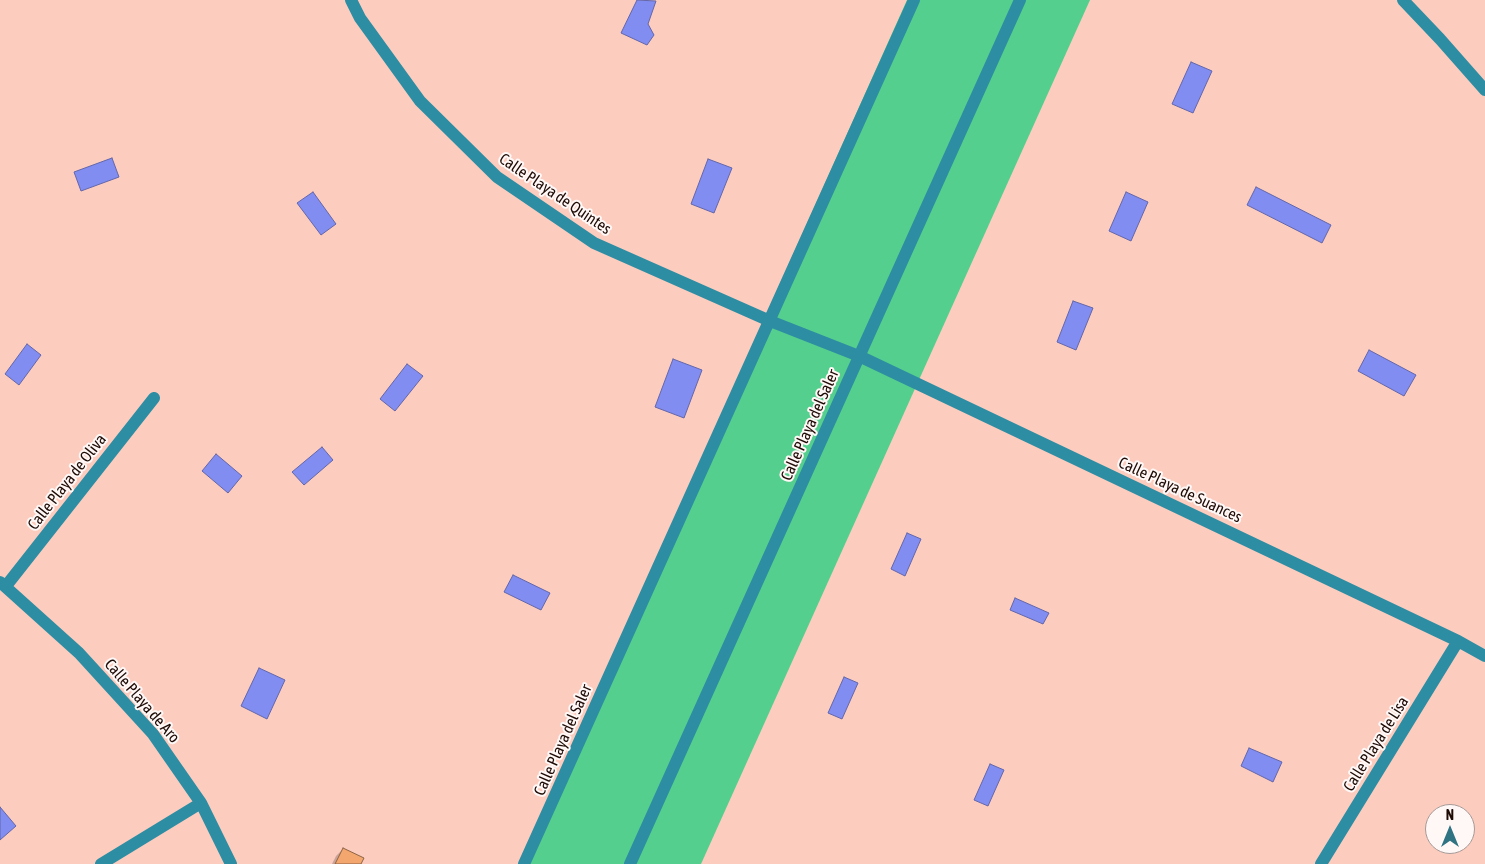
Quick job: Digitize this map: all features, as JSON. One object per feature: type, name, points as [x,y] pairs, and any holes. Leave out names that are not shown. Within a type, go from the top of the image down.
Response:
[{"type":"street","name":"Calle Playa de Quintes","points":[[351,0],[360,18],[420,101],[497,177],[594,243],[770,321],[859,356]]},
{"type":"street","name":"Calle Playa del Saler","points":[[524,864],[914,0]]},
{"type":"street","name":"Calle Playa del Saler","points":[[630,864],[1020,0]]},
{"type":"street","points":[[1403,0],[1485,90]]},
{"type":"street","name":"Calle Playa de Suances","points":[[859,356],[1458,641],[1485,656]]},
{"type":"street","name":"Calle Playa de Oliva","points":[[3,584],[154,398]]},
{"type":"street","name":"Calle Playa de Aro","points":[[3,584],[79,653],[153,734],[201,803],[231,864]]},
{"type":"street","name":"Calle Playa de Lisa","points":[[1321,864],[1458,641]]},
{"type":"street","points":[[101,864],[201,803]]},
{"type":"green space","points":[[907,0],[1090,0],[701,864],[520,864]]},
{"type":"water","points":[[637,0],[656,1],[648,24],[654,35],[647,45],[621,33]]},
{"type":"water","points":[[1191,62],[1212,71],[1193,113],[1172,104]]},
{"type":"water","points":[[112,158],[119,177],[81,191],[74,172]]},
{"type":"water","points":[[708,159],[732,168],[714,213],[691,204]]},
{"type":"water","points":[[1256,187],[1331,225],[1322,243],[1247,205]]},
{"type":"water","points":[[313,192],[336,224],[321,235],[297,203]]},
{"type":"water","points":[[1126,192],[1148,202],[1131,241],[1109,231]]},
{"type":"water","points":[[1073,301],[1093,308],[1076,350],[1057,342]]},
{"type":"water","points":[[27,344],[41,355],[19,385],[5,374]]},
{"type":"water","points":[[1369,350],[1416,375],[1404,396],[1358,371]]},
{"type":"water","points":[[673,359],[702,370],[684,418],[655,407]]},
{"type":"water","points":[[407,364],[423,376],[395,411],[380,399]]},
{"type":"water","points":[[322,447],[333,460],[304,485],[292,472]]},
{"type":"water","points":[[216,454],[242,476],[228,493],[202,471]]},
{"type":"water","points":[[907,533],[921,539],[905,576],[891,569]]},
{"type":"water","points":[[513,575],[550,593],[541,610],[504,592]]},
{"type":"water","points":[[1015,598],[1049,613],[1043,624],[1010,610]]},
{"type":"water","points":[[259,668],[285,680],[267,719],[241,706]]},
{"type":"water","points":[[844,677],[858,683],[842,719],[828,713]]},
{"type":"water","points":[[1249,748],[1282,762],[1273,782],[1241,766]]},
{"type":"water","points":[[990,764],[1004,770],[988,806],[974,800]]},
{"type":"water","points":[[0,807],[16,826],[0,840]]},
{"type":"building","points":[[343,848],[364,858],[361,864],[335,864]]}]
